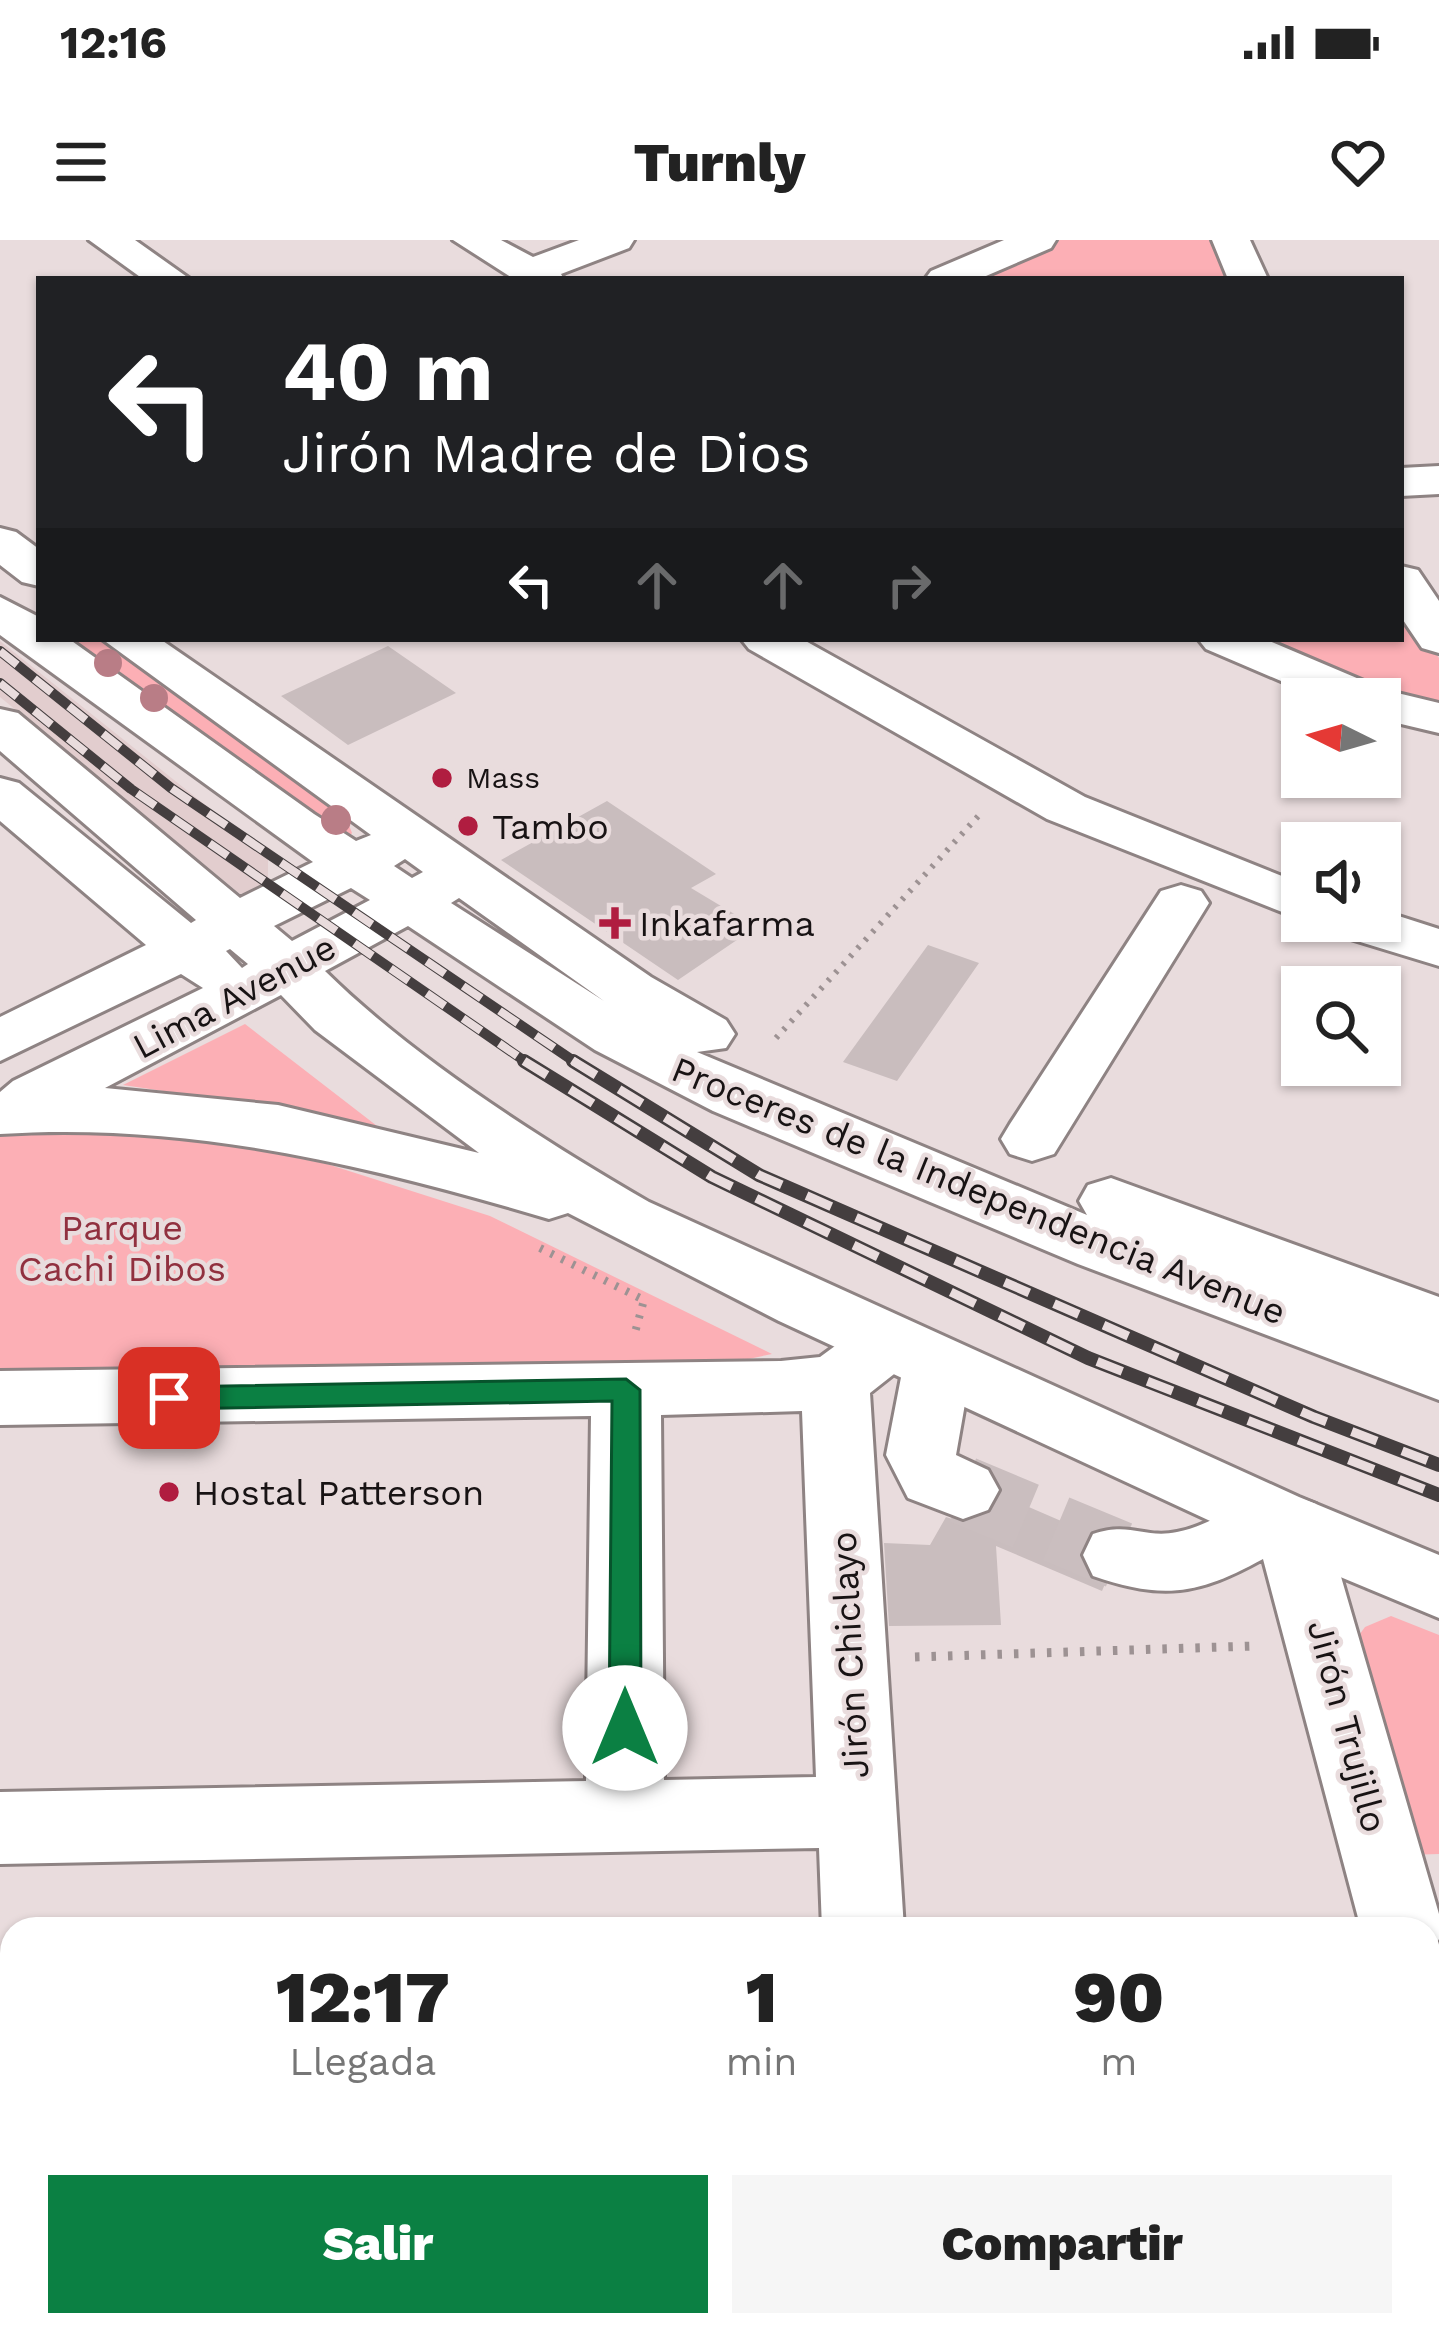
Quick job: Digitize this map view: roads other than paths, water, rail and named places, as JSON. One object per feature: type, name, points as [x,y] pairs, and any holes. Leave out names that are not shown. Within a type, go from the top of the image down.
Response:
[{"type":"main road","points":[[108,240],[165,276]]},
{"type":"main road","points":[[472,240],[537,275],[615,240]]},
{"type":"main road","points":[[952,276],[1037,240]]},
{"type":"main road","points":[[1232,240],[1247,276]]},
{"type":"main road","points":[[1404,482],[1439,480]]},
{"type":"main road","points":[[0,542],[36,570]]},
{"type":"main road","points":[[0,581],[36,589]]},
{"type":"main road","points":[[1404,585],[1439,638]]},
{"type":"main road","name":"Proceres de la Independencia Avenue","points":[[0,612],[36,638]]},
{"type":"main road","name":"Proceres de la Independencia Avenue","points":[[42,642],[352,864],[436,887],[790,1076],[1439,1324]]},
{"type":"main road","name":"Proceres de la Independencia Avenue","points":[[131,642],[409,838],[436,887],[616,1036],[736,1096],[1102,1246],[1439,1374]]},
{"type":"main road","points":[[771,642],[1066,808],[1281,895]]},
{"type":"main road","points":[[1230,642],[1316,678]]},
{"type":"main road","points":[[1401,709],[1439,718]]},
{"type":"main road","points":[[0,724],[212,936],[265,980],[336,1016],[469,1118],[626,1218],[887,1363],[1439,1587]]},
{"type":"main road","points":[[0,794],[212,936]]},
{"type":"main road","name":"Lima Avenue","points":[[0,1041],[409,838]]},
{"type":"main road","name":"Lima Avenue","points":[[0,1110],[52,1091],[436,887]]},
{"type":"main road","points":[[1033,1139],[1181,903]]},
{"type":"main road","points":[[1401,936],[1439,948]]},
{"type":"main road","points":[[0,1110],[147,1106],[306,1129],[626,1218]]},
{"type":"main road","points":[[0,1398],[626,1390],[887,1363]]},
{"type":"main road","points":[[887,1363],[933,1478],[963,1490]]},
{"type":"main road","name":"Jirón Chiclayo","points":[[861,1917],[849,1659],[887,1363]]},
{"type":"main road","points":[[625,1816],[626,1390]]},
{"type":"main road","points":[[1119,1555],[1171,1568],[1282,1521]]},
{"type":"main road","name":"Jirón Trujillo","points":[[1282,1521],[1410,1892]]},
{"type":"main road","points":[[0,1828],[857,1812]]},
{"type":"tunnel","points":[[963,1490],[1119,1555]]},
{"type":"railway","points":[[0,651],[171,788],[578,1064]]},
{"type":"railway","points":[[0,683],[131,789],[529,1064]]},
{"type":"railway","points":[[524,1061],[712,1177],[1088,1358],[1439,1495]]},
{"type":"railway","points":[[573,1061],[759,1175],[1314,1417],[1439,1465]]},
{"type":"place","name":"Mass","points":[[442,778]]},
{"type":"place","name":"Tambo","points":[[468,826]]},
{"type":"place","name":"Inkafarma","points":[[615,923]]},
{"type":"place","name":"Hostal Patterson","points":[[169,1492]]},
{"type":"park label","name":"Parque Cachi Dibos","points":[[122,1248]]}]
